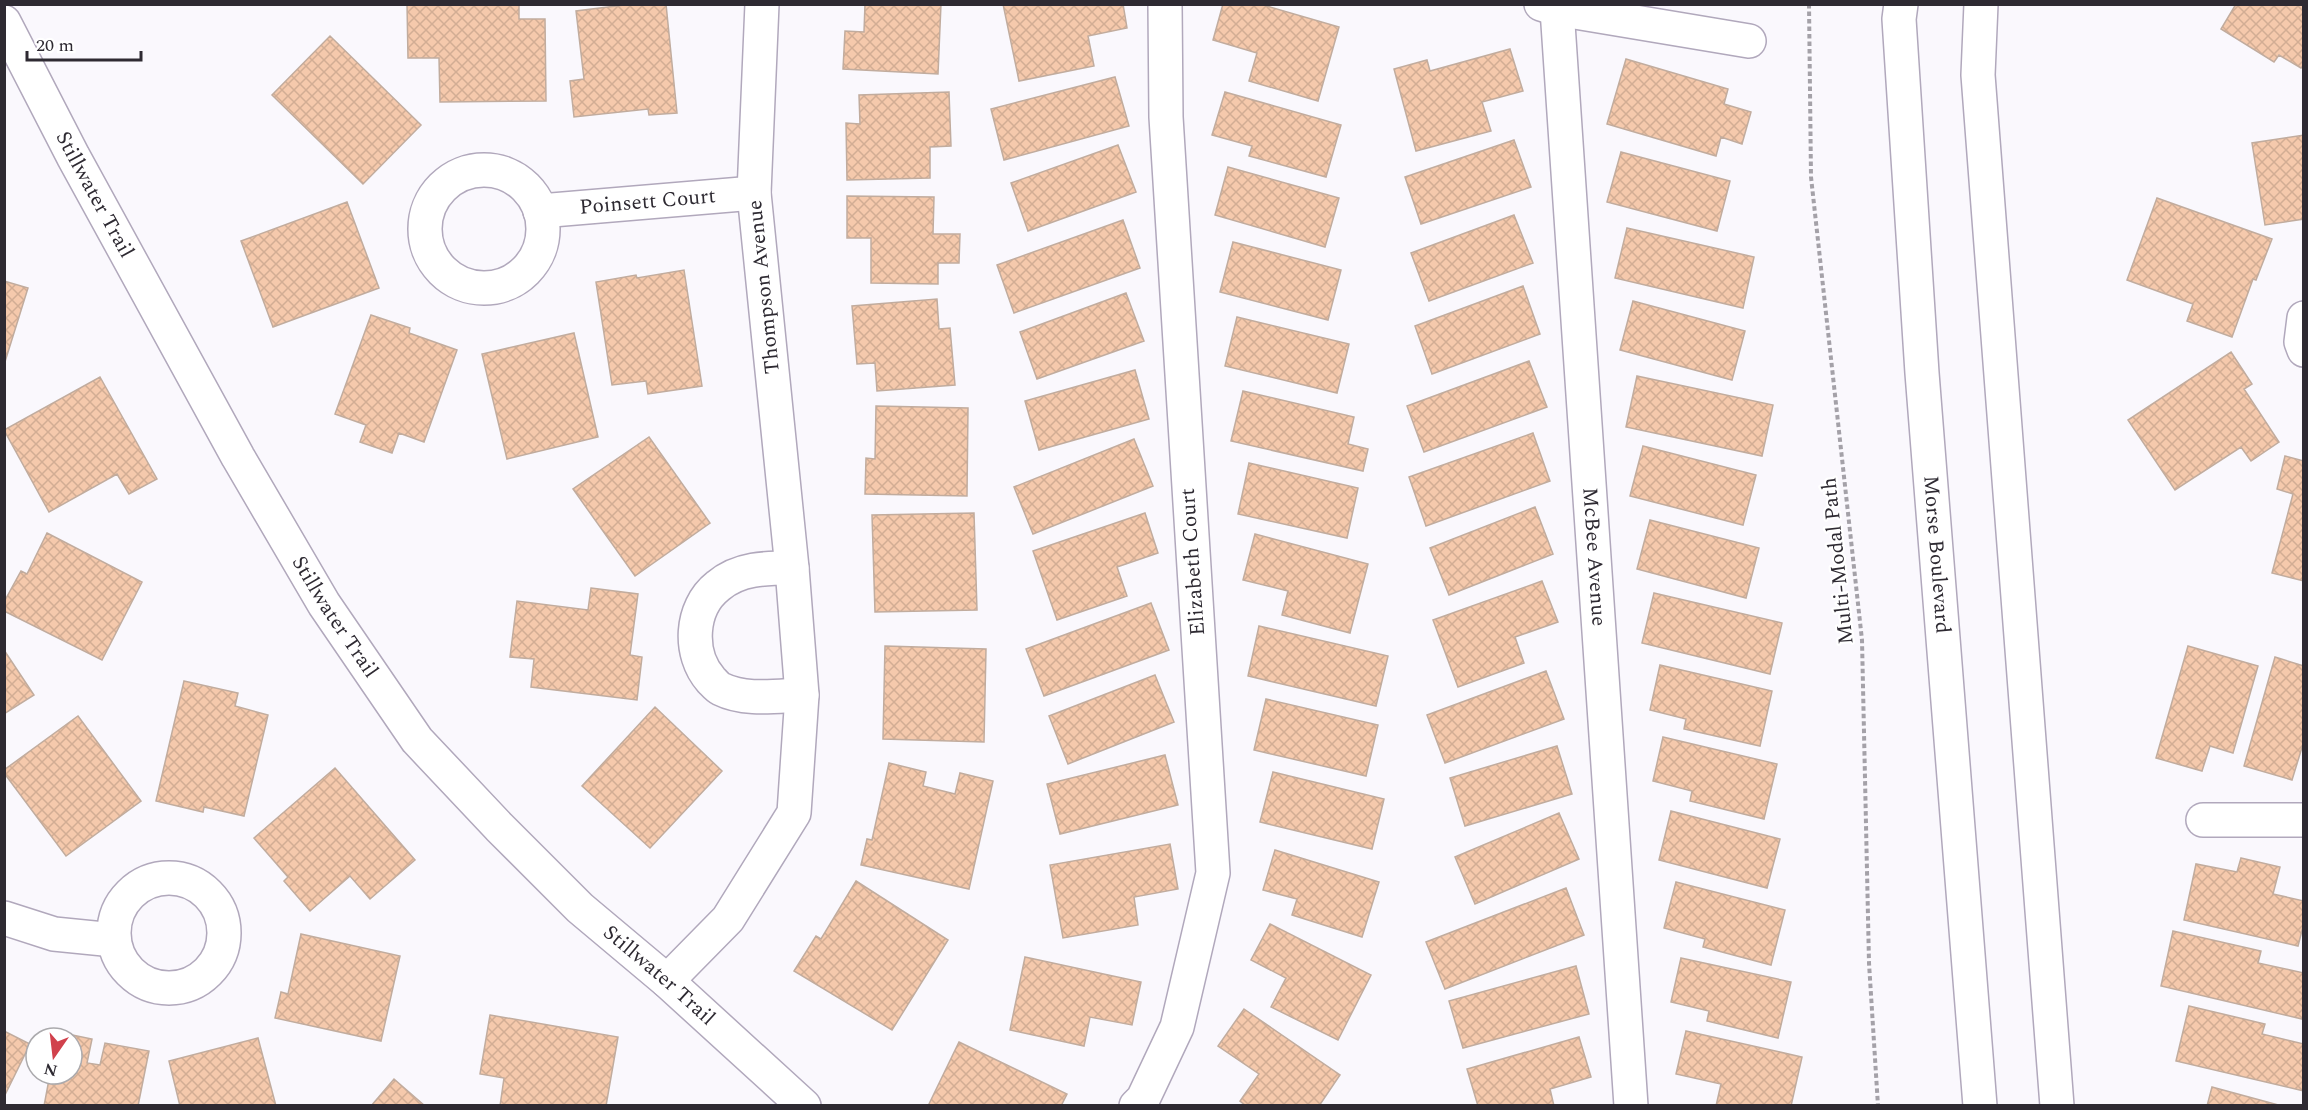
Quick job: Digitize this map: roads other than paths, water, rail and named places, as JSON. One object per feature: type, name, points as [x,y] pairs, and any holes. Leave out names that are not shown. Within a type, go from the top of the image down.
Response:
[{"type":"street","name":"Thompson Avenue","points":[[667,981],[728,919],[794,813],[802,695],[792,568],[754,193],[762,4]]},
{"type":"street","name":"Elizabeth Court","points":[[1144,1103],[1177,1027],[1213,873],[1166,117],[1165,4]]},
{"type":"street","name":"Morse Boulevard","points":[[1901,4],[1899,19],[1922,373],[1980,1106]]},
{"type":"street","points":[[1981,4],[1978,75],[2057,1106]]},
{"type":"street","points":[[1549,7],[1749,41]]},
{"type":"street","name":"McBee Avenue","points":[[1549,7],[1631,1106]]},
{"type":"street","name":"Stillwater Trail","points":[[4,22],[79,166],[238,457],[324,604],[417,740],[580,908],[667,981],[804,1106]]},
{"type":"street","name":"Poinsett Court","points":[[540,211],[754,193]]},
{"type":"street","points":[[2304,318],[2301,342],[2304,350]]},
{"type":"street","points":[[792,568],[761,568],[740,573],[718,585],[705,600],[696,623],[695,647],[703,671],[719,688],[741,696],[802,695]]},
{"type":"street","points":[[2203,820],[2304,820]]},
{"type":"street","points":[[4,918],[54,934],[114,940]]}]
